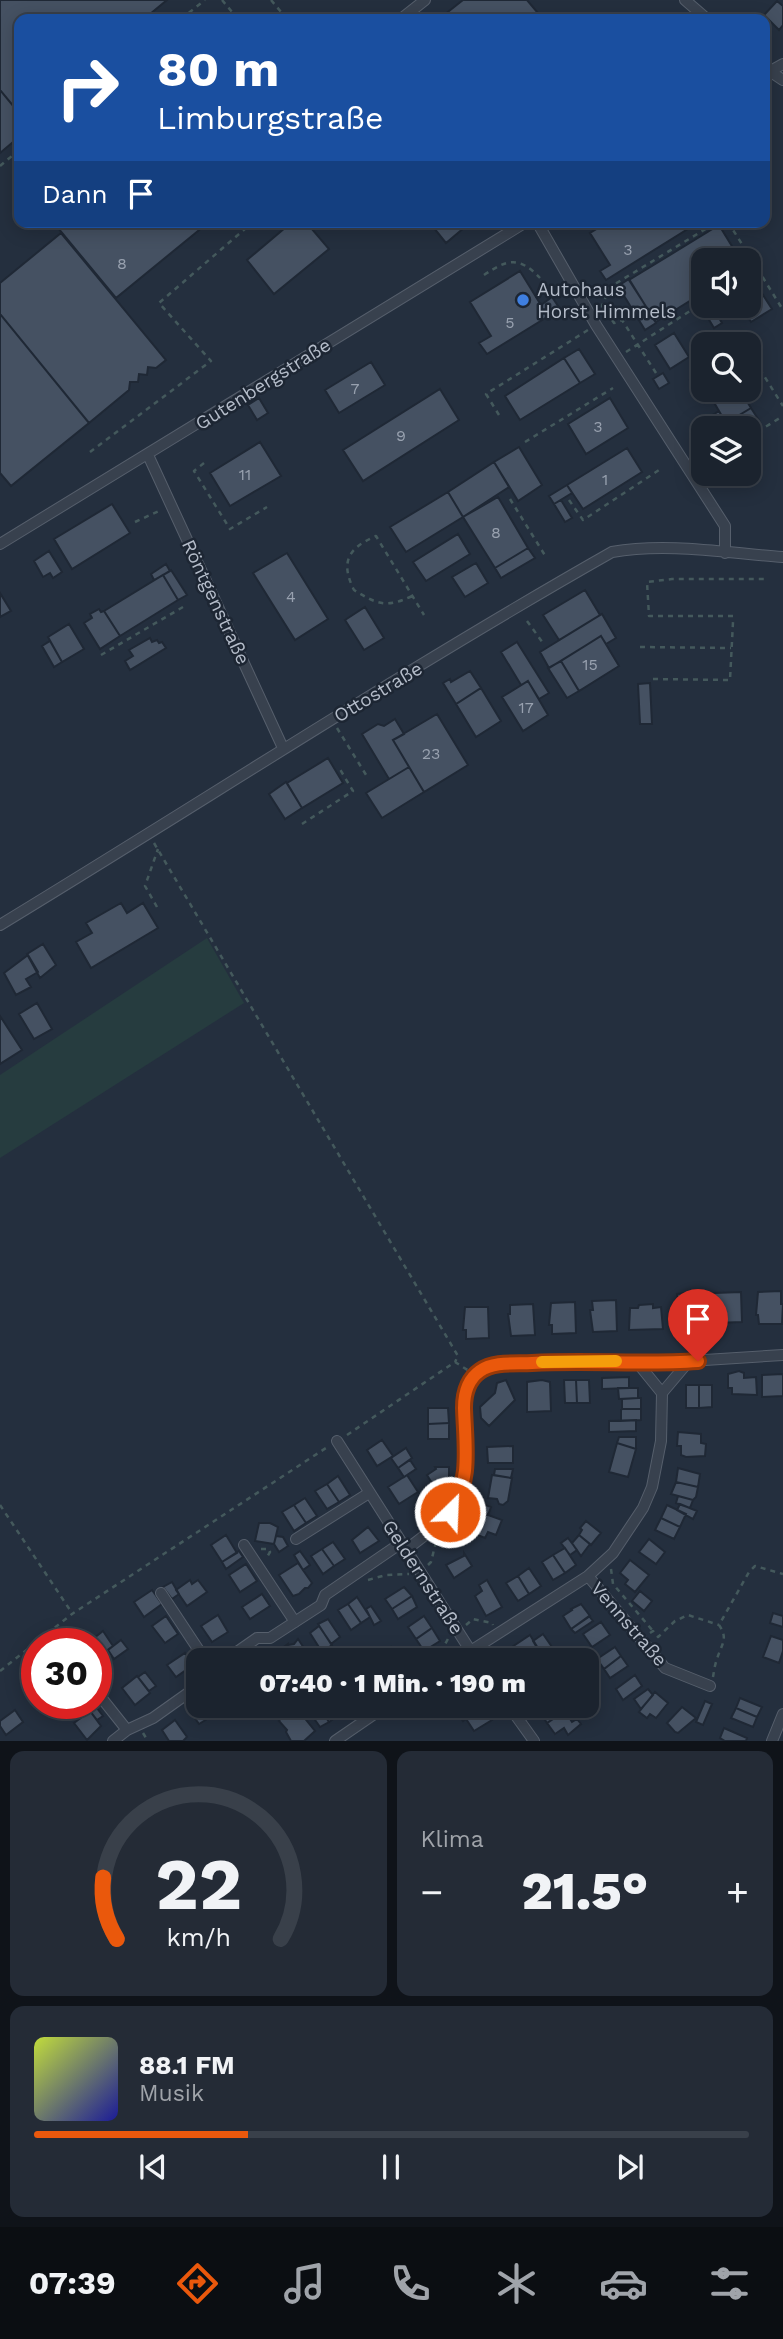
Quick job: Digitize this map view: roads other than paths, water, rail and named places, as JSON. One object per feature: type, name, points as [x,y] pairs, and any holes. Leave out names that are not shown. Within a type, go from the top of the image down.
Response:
[{"type":"street","points":[[407,14],[425,0]]},
{"type":"street","points":[[685,0],[701,14]]},
{"type":"street","name":"Gutenbergstraße","points":[[0,544],[516,228]]},
{"type":"street","points":[[540,228],[596,325],[725,526],[725,553]]},
{"type":"street","name":"Röntgenstraße","points":[[149,455],[283,748]]},
{"type":"street","name":"Ottostraße","points":[[0,925],[283,748],[612,552],[632,549],[783,557]]},
{"type":"street","points":[[243,1648],[257,1638],[270,1638],[321,1605],[325,1595],[444,1520],[456,1505],[463,1490],[464,1395],[477,1373],[501,1364],[598,1360],[689,1361],[783,1355]]},
{"type":"street","points":[[475,1648],[588,1576],[604,1562],[628,1533],[643,1508],[652,1487],[662,1432],[662,1393],[636,1361]]},
{"type":"street","points":[[662,1393],[689,1361]]},
{"type":"street","name":"Geldernstraße","points":[[337,1441],[468,1648]]},
{"type":"street","points":[[296,1539],[369,1493]]},
{"type":"street","points":[[244,1545],[295,1622]]},
{"type":"street","name":"Vennstraße","points":[[588,1576],[665,1668],[710,1686]]},
{"type":"street","points":[[161,1593],[197,1648]]},
{"type":"street","points":[[113,1741],[186,1695]]},
{"type":"street","points":[[112,1711],[127,1730]]},
{"type":"street","points":[[772,1741],[783,1714]]},
{"type":"street","points":[[335,1741],[369,1718]]},
{"type":"street","points":[[518,1718],[534,1741]]},
{"type":"place","name":"Autohaus Horst Himmels","points":[[523,300]]}]
